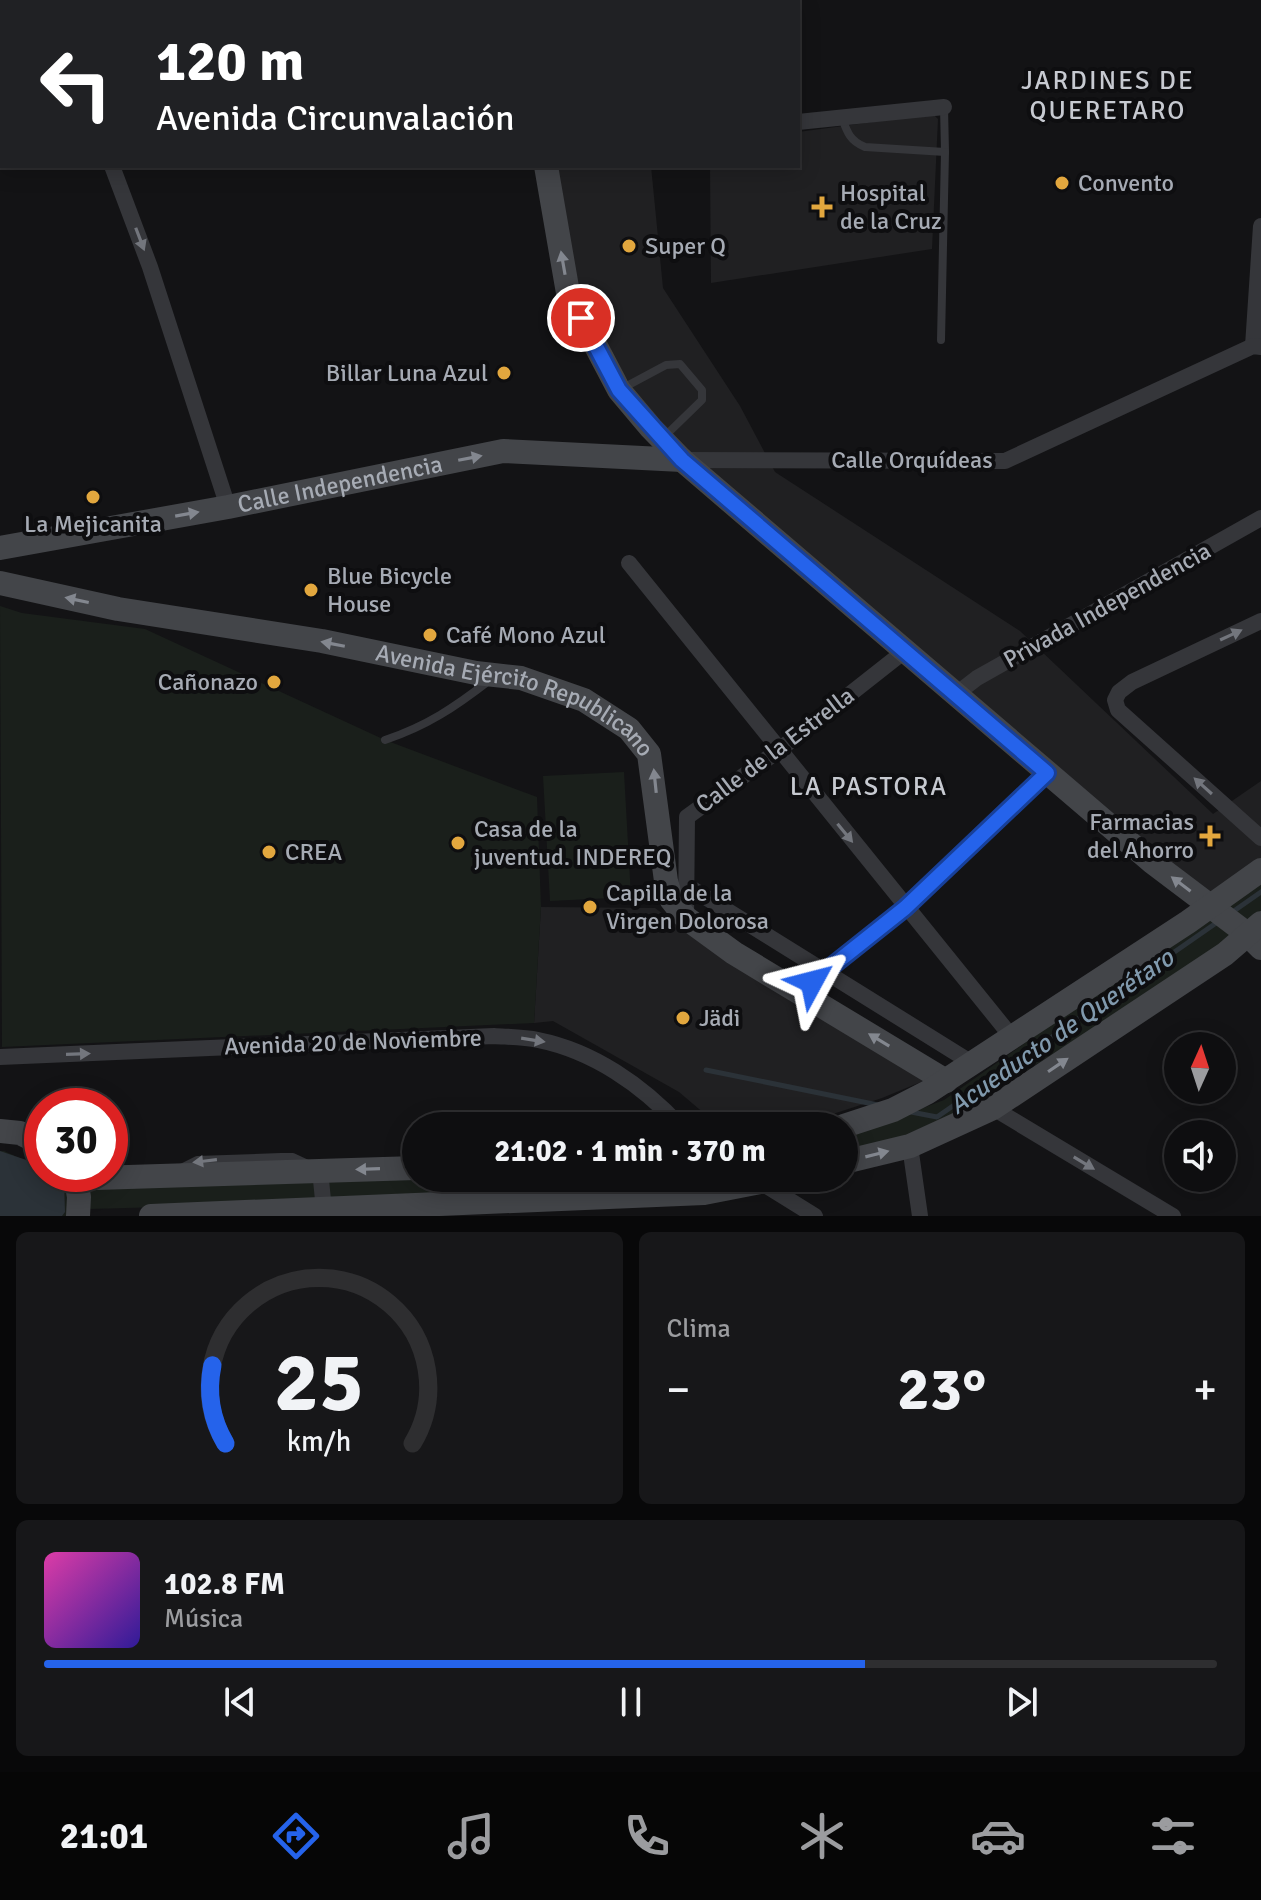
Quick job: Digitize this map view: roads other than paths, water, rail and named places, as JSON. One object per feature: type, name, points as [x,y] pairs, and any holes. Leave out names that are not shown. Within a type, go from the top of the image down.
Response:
[{"type":"street","points":[[800,122],[944,107]]},
{"type":"street","points":[[113,168],[150,267],[228,507]]},
{"type":"street","points":[[546,168],[568,293],[619,390],[662,440],[1152,862],[1204,911],[1256,935]]},
{"type":"street","points":[[1257,346],[1261,226]]},
{"type":"street","name":"Calle Orquídeas","points":[[682,460],[1005,461],[1257,346]]},
{"type":"street","name":"Calle Independencia","points":[[0,548],[228,507],[503,451],[682,460]]},
{"type":"street","name":"Privada Independencia","points":[[955,695],[977,678],[1261,518]]},
{"type":"street","points":[[629,563],[1011,1036]]},
{"type":"street","name":"Avenida Ejército Republicano","points":[[0,583],[118,609],[322,641],[476,673],[538,682],[584,700],[629,729],[644,745],[653,765],[666,881],[671,899],[686,918],[734,953],[946,1081]]},
{"type":"street","points":[[1261,621],[1132,682],[1119,692],[1115,700],[1118,710],[1261,838]]},
{"type":"street","name":"Calle de la Estrella","points":[[686,918],[687,817],[779,750],[906,650]]},
{"type":"street","points":[[799,992],[905,908],[1047,773]]},
{"type":"street","points":[[858,1121],[893,1110],[946,1081],[1261,870]]},
{"type":"street","points":[[686,885],[972,1063]]},
{"type":"street","points":[[858,1159],[910,1146],[993,1108],[1256,935]]},
{"type":"street","name":"Avenida 20 de Noviembre","points":[[0,1057],[494,1036],[534,1039],[559,1045],[612,1069],[667,1112]]},
{"type":"street","points":[[993,1108],[1173,1216]]},
{"type":"street","points":[[0,1131],[24,1135]]},
{"type":"street","points":[[910,1146],[920,1216]]},
{"type":"street","points":[[128,1177],[402,1168]]},
{"type":"street","points":[[314,1213],[320,1170]]},
{"type":"street","points":[[78,1192],[78,1216]]},
{"type":"street","points":[[151,1216],[314,1213],[709,1192]]},
{"type":"street","points":[[786,1192],[815,1216]]},
{"type":"lane","points":[[941,340],[944,107]]},
{"type":"lane","points":[[842,118],[848,136],[865,147],[945,152]]},
{"type":"lane","points":[[619,390],[666,365],[680,364],[702,390],[702,400],[662,440]]},
{"type":"lane","points":[[385,740],[411,732],[450,712],[497,675]]},
{"type":"waterway","name":"Acueducto de Querétaro","points":[[1231,913],[1261,892]]},
{"type":"waterway","name":"Acueducto de Querétaro","points":[[911,1112],[937,1117],[1219,921]]},
{"type":"waterway","name":"Acueducto de Querétaro","points":[[706,1070],[878,1105]]},
{"type":"place","name":"Convento","points":[[1062,183]]},
{"type":"place","name":"Hospital de la Cruz","points":[[822,207]]},
{"type":"place","name":"Super Q","points":[[629,246]]},
{"type":"place","name":"Billar Luna Azul","points":[[504,373]]},
{"type":"place","name":"La Mejicanita","points":[[93,497]]},
{"type":"place","name":"Blue Bicycle House","points":[[311,590]]},
{"type":"place","name":"Café Mono Azul","points":[[430,635]]},
{"type":"place","name":"Cañonazo","points":[[274,682]]},
{"type":"place","name":"Farmacias del Ahorro","points":[[1210,836]]},
{"type":"place","name":"Casa de la juventud. INDEREQ","points":[[458,843]]},
{"type":"place","name":"CREA","points":[[269,852]]},
{"type":"place","name":"Capilla de la Virgen Dolorosa","points":[[590,907]]},
{"type":"place","name":"Jädi","points":[[683,1018]]},
{"type":"district","name":"JARDINES DE QUERETARO","points":[[1108,95]]},
{"type":"district","name":"LA PASTORA","points":[[869,786]]}]
